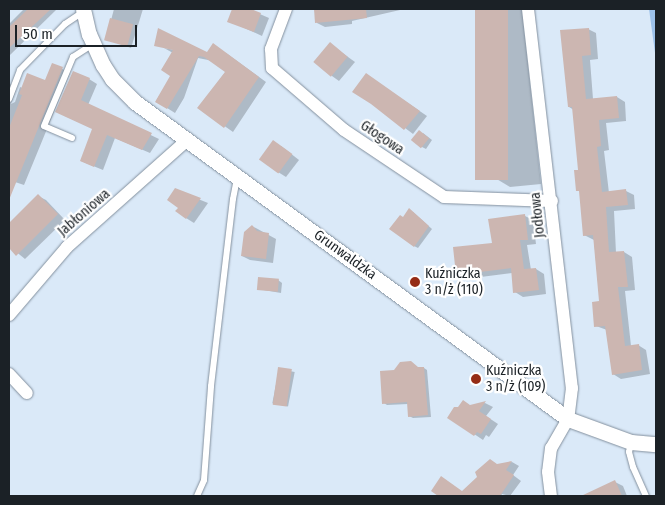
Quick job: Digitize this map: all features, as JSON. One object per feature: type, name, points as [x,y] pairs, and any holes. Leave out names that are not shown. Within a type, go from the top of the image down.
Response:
[{"type":"street","name":"Głogowa","points":[[286,9],[271,49],[272,68],[344,130],[444,197],[552,201]]},
{"type":"street","name":"Jodłowa","points":[[528,9],[552,201],[572,388],[568,419]]},
{"type":"street","name":"Grunwaldzka","points":[[84,10],[93,44],[112,80],[122,91],[568,419],[631,442],[656,444]]},
{"type":"street","name":"Jabłoniowa","points":[[9,315],[67,247],[187,140]]},
{"type":"street","points":[[9,374],[27,392]]},
{"type":"street","points":[[551,496],[548,472],[551,448],[568,419]]},
{"type":"lane","points":[[9,99],[20,70],[65,24],[84,10]]},
{"type":"lane","points":[[72,138],[44,126],[73,57],[93,44]]},
{"type":"lane","points":[[198,496],[204,480],[211,386],[233,199],[238,178]]},
{"type":"lane","points":[[631,442],[629,452],[633,467],[646,496]]},
{"type":"shaded area","points":[[649,9],[656,9],[656,60]]},
{"type":"building","points":[[28,9],[51,9],[9,48],[9,27]]},
{"type":"building","points":[[232,9],[251,9],[261,13],[254,32],[227,22]]},
{"type":"building","points":[[314,9],[366,9],[367,18],[315,23]]},
{"type":"building","points":[[475,9],[508,9],[508,180],[475,180]]},
{"type":"building","points":[[110,18],[133,24],[127,46],[104,40]]},
{"type":"building","points":[[158,28],[207,52],[213,43],[259,77],[224,128],[197,108],[225,72],[204,57],[199,56],[167,109],[155,102],[170,76],[161,70],[173,50],[154,46]]},
{"type":"building","points":[[589,28],[591,55],[582,56],[586,99],[617,96],[619,118],[599,120],[601,146],[597,147],[602,192],[626,189],[628,205],[606,207],[609,252],[624,251],[628,287],[618,287],[625,346],[639,344],[642,370],[612,375],[605,326],[594,327],[592,302],[599,301],[593,235],[583,236],[579,191],[576,191],[574,170],[578,170],[572,107],[568,107],[560,30]]},
{"type":"building","points":[[330,42],[348,57],[331,77],[313,62]]},
{"type":"building","points":[[52,63],[63,67],[9,200],[9,128],[22,95],[19,94],[27,73],[45,80]]},
{"type":"building","points":[[73,71],[90,78],[81,100],[152,133],[142,150],[107,135],[94,167],[80,161],[92,129],[55,112]]},
{"type":"building","points":[[366,73],[420,111],[404,130],[371,104],[352,92]]},
{"type":"building","points":[[419,130],[429,138],[421,148],[411,140]]},
{"type":"building","points":[[273,140],[292,154],[278,174],[259,159]]},
{"type":"building","points":[[175,188],[201,198],[186,219],[175,211],[178,208],[167,200]]},
{"type":"building","points":[[38,194],[58,214],[16,256],[9,248],[9,223]]},
{"type":"building","points":[[409,208],[429,226],[414,247],[389,229],[400,215],[403,217]]},
{"type":"building","points":[[525,214],[528,240],[520,240],[524,269],[536,268],[539,290],[513,293],[511,268],[456,275],[453,247],[492,243],[488,219]]},
{"type":"building","points":[[252,225],[257,231],[269,233],[266,259],[241,256],[244,232]]},
{"type":"building","points":[[258,277],[279,279],[278,292],[257,290]]},
{"type":"building","points":[[411,361],[418,367],[424,367],[428,415],[408,417],[407,402],[382,404],[380,371],[394,370],[400,362]]},
{"type":"building","points":[[278,367],[292,369],[287,407],[273,405]]},
{"type":"building","points":[[463,400],[470,405],[486,401],[479,411],[491,419],[481,434],[477,432],[474,436],[447,418],[454,407],[458,407]]},
{"type":"building","points":[[490,459],[497,464],[512,461],[506,470],[514,475],[500,496],[438,496],[431,491],[441,476],[462,491],[477,477],[475,472]]},
{"type":"building","points":[[615,480],[622,496],[581,496]]},
{"type":"place","name":"Kuźniczka 3 n/ż (110)","points":[[415,282]]},
{"type":"place","name":"Kuźniczka 3 n/ż (109)","points":[[476,379]]}]
